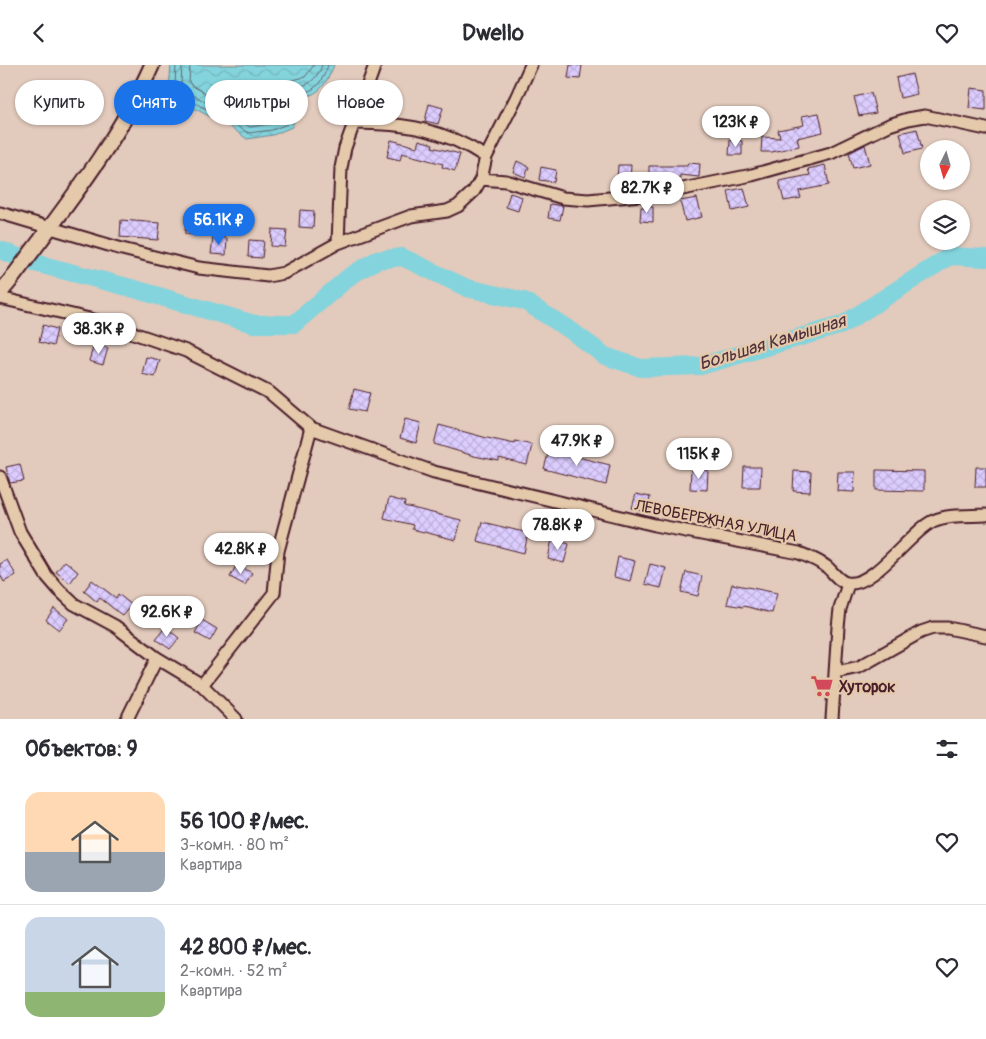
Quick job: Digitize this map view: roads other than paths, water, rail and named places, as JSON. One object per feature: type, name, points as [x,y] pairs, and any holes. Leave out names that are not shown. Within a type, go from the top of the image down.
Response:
[{"type":"street","points":[[0,293],[106,149],[138,97],[152,65]]},
{"type":"street","points":[[370,80],[375,65]]},
{"type":"street","points":[[0,213],[122,249],[199,268],[268,276],[284,273],[338,243],[411,216],[447,211],[458,206],[474,191],[481,179],[486,157],[531,65]]},
{"type":"street","points":[[481,179],[506,181],[563,198],[588,200],[663,193],[752,175],[831,153],[889,125],[908,119],[925,116],[986,129]]},
{"type":"street","points":[[338,243],[341,168],[345,148],[353,125]]},
{"type":"street","points":[[400,125],[440,133],[466,144],[486,157]]},
{"type":"street","name":"ЛЕВОБЕРЕЖНАЯ УЛИЦА","points":[[0,298],[98,321],[186,351],[270,393],[311,428],[434,472],[655,525],[799,553],[816,560],[827,567],[842,582],[848,584]]},
{"type":"street","points":[[202,685],[274,593],[278,551],[311,428]]},
{"type":"street","points":[[0,477],[20,531],[46,575],[59,590],[74,604],[115,626],[157,658],[202,685],[236,719]]},
{"type":"street","points":[[832,719],[840,609],[848,584],[858,583],[866,579],[921,529],[932,522],[943,517],[986,515]]},
{"type":"street","points":[[836,671],[858,667],[933,628],[948,628],[986,636]]},
{"type":"street","points":[[127,719],[157,658]]},
{"type":"water","points":[[171,65],[334,65],[327,80],[318,80],[318,91],[308,96],[308,80],[205,80],[205,114],[195,109],[195,80],[170,80]]},
{"type":"water","points":[[226,125],[293,125],[273,135],[247,139]]},
{"type":"waterway","name":"Большая Камышная","points":[[0,250],[31,262],[131,288],[254,324],[294,324],[350,276],[377,260],[402,257],[467,288],[524,301],[570,330],[605,356],[641,368],[700,366],[842,325],[950,256],[986,258]]},
{"type":"place","name":"Хуторок","points":[[822,686]]}]
